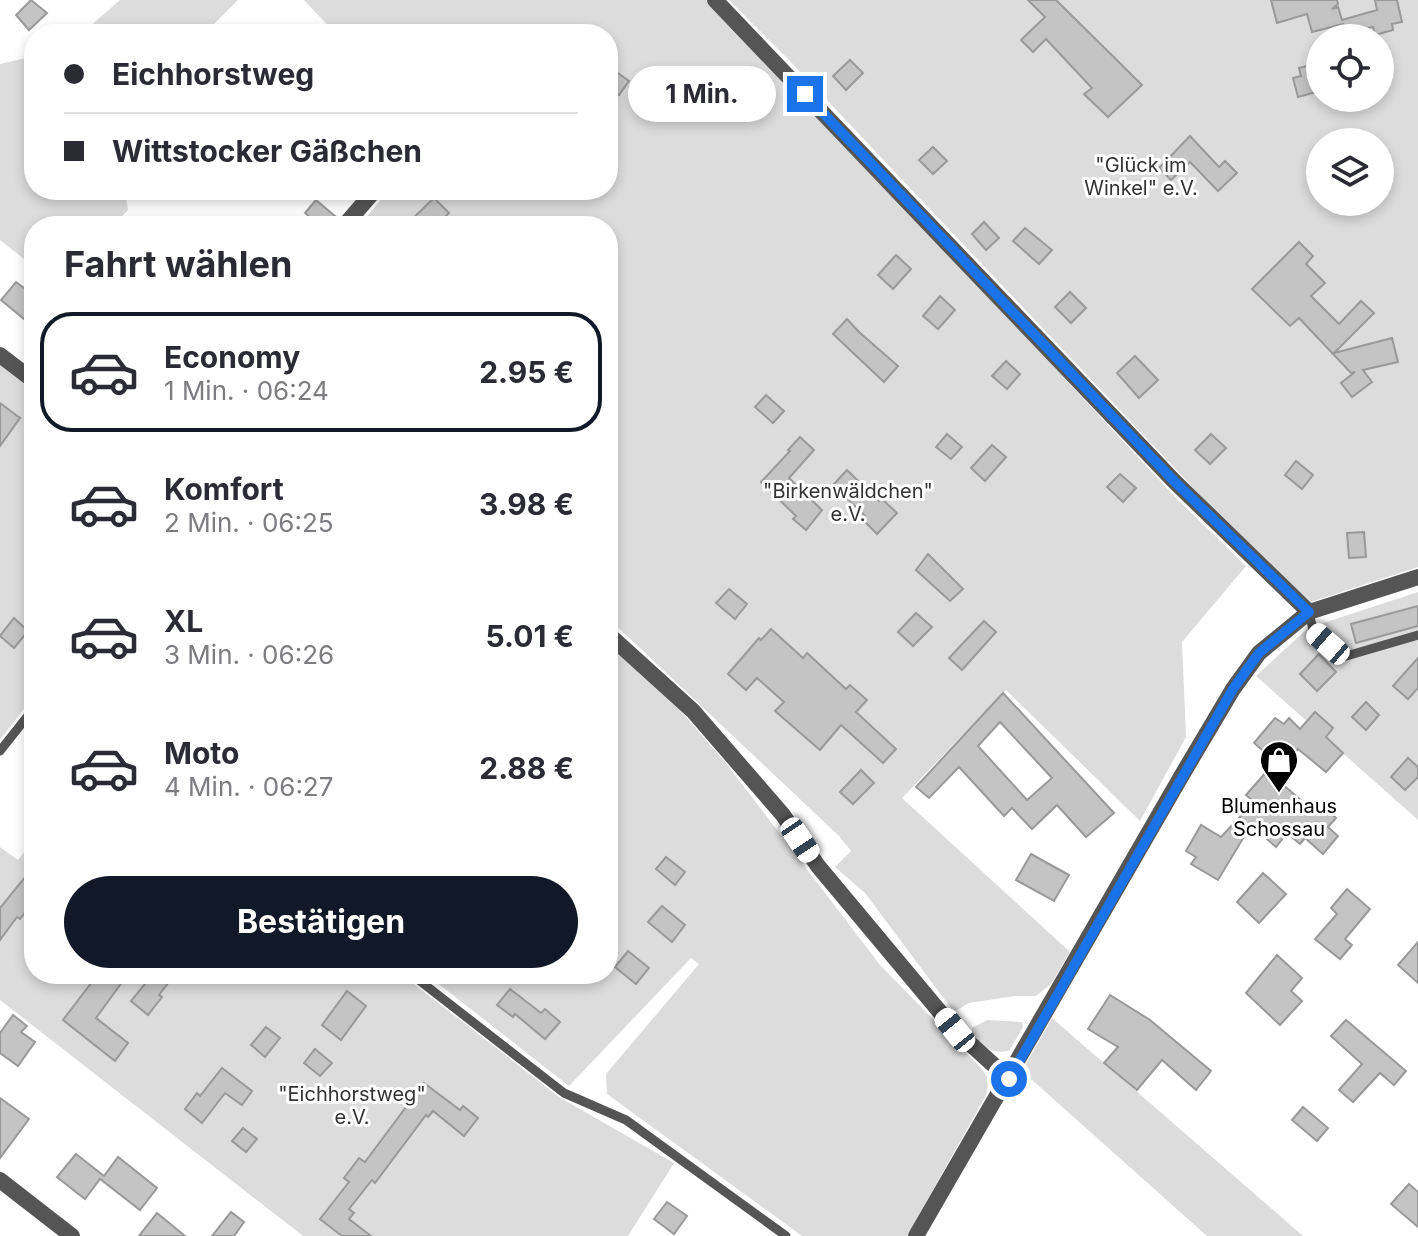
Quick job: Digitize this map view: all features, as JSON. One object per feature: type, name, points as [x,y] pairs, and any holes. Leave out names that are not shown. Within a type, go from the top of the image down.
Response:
[{"type":"street","points":[[715,0],[1174,481],[1309,612]]},
{"type":"street","points":[[353,216],[366,200]]},
{"type":"street","points":[[0,355],[24,373]]},
{"type":"street","points":[[916,1236],[1233,689],[1259,653],[1309,612],[1418,577]]},
{"type":"street","points":[[618,643],[693,711],[783,815],[818,866],[955,1030],[1009,1079]]},
{"type":"street","points":[[0,1180],[72,1236]]},
{"type":"lane","points":[[1309,612],[1313,630],[1343,657],[1418,635]]},
{"type":"lane","points":[[0,751],[24,721]]},
{"type":"lane","points":[[424,984],[564,1093],[626,1120],[786,1236]]},
{"type":"green space","points":[[120,0],[238,0],[214,24],[92,24]]},
{"type":"green space","name":"\"Birkenwäldchen\" e.V.","points":[[304,0],[708,0],[767,59],[1174,496],[1246,566],[1182,642],[1186,737],[1140,821],[1006,690],[902,798],[1070,952],[1051,984],[1036,996],[969,1003],[954,1012],[865,893],[835,867],[851,851],[839,836],[618,627],[618,216],[367,216],[381,200],[618,200],[618,24],[327,24]]},
{"type":"green space","name":"\"Glück im Winkel\" e.V.","points":[[729,0],[1418,0],[1418,567],[1311,602],[1256,554]]},
{"type":"green space","points":[[24,58],[24,200],[126,200],[128,210],[122,216],[24,216],[24,259],[0,240],[0,64]]},
{"type":"green space","points":[[0,365],[24,383],[24,709],[0,740]]},
{"type":"green space","points":[[1418,592],[1418,820],[1256,676],[1308,628]]},
{"type":"green space","points":[[618,654],[672,701],[725,762],[880,965],[981,1068],[989,1080],[986,1095],[907,1236],[802,1236],[607,1094],[606,1074],[699,964],[691,958],[569,1086],[439,984],[618,984]]},
{"type":"green space","name":"\"Eichhorstweg\" e.V.","points":[[0,847],[18,860],[24,852],[24,984],[414,984],[559,1097],[674,1163],[628,1236],[303,1236],[0,1000]]},
{"type":"green space","points":[[1052,1018],[1303,1236],[1207,1236],[1022,1071]]},
{"type":"green space","points":[[987,1020],[1022,1022],[1023,1027],[1009,1051],[988,1048],[972,1034],[972,1028]]},
{"type":"building","points":[[31,0],[47,13],[35,24],[24,24],[16,15]]},
{"type":"building","points":[[1028,0],[1056,0],[1142,85],[1108,117],[1084,94],[1092,88],[1046,39],[1033,52],[1021,40],[1045,17]]},
{"type":"building","points":[[1271,0],[1337,0],[1338,4],[1332,9],[1338,7],[1342,20],[1377,10],[1375,0],[1397,0],[1402,22],[1310,24],[1307,14],[1277,23]]},
{"type":"building","points":[[850,60],[863,73],[846,90],[833,76]]},
{"type":"building","points":[[1306,66],[1306,95],[1298,97],[1293,78],[1301,76],[1299,68]]},
{"type":"building","points":[[618,73],[629,81],[618,94]]},
{"type":"building","points":[[1190,136],[1219,167],[1225,161],[1237,173],[1218,191],[1190,162],[1171,180],[1159,168]]},
{"type":"building","points":[[933,147],[947,161],[933,174],[919,160]]},
{"type":"building","points":[[316,200],[335,216],[308,216],[305,213]]},
{"type":"building","points":[[432,200],[436,200],[449,213],[446,216],[415,216]]},
{"type":"building","points":[[984,222],[999,238],[986,250],[972,234]]},
{"type":"building","points":[[1025,228],[1052,250],[1039,264],[1013,241]]},
{"type":"building","points":[[1299,242],[1313,256],[1306,264],[1325,283],[1311,296],[1339,324],[1361,301],[1374,313],[1334,353],[1392,338],[1398,362],[1363,370],[1372,382],[1352,397],[1341,383],[1355,372],[1351,373],[1299,318],[1290,326],[1252,289]]},
{"type":"building","points":[[896,255],[911,269],[893,289],[878,275]]},
{"type":"building","points":[[16,282],[24,288],[24,319],[1,300]]},
{"type":"building","points":[[1070,292],[1086,308],[1071,323],[1055,307]]},
{"type":"building","points":[[940,296],[955,310],[938,329],[923,316]]},
{"type":"building","points":[[847,319],[898,366],[884,382],[833,334]]},
{"type":"building","points":[[1135,356],[1158,380],[1139,398],[1117,373]]},
{"type":"building","points":[[1006,361],[1020,374],[1007,389],[992,376]]},
{"type":"building","points":[[766,395],[784,411],[773,423],[755,407]]},
{"type":"building","points":[[0,403],[20,418],[0,446]]},
{"type":"building","points":[[947,434],[962,447],[951,459],[936,447]]},
{"type":"building","points":[[1211,434],[1226,448],[1210,464],[1195,450]]},
{"type":"building","points":[[800,437],[814,450],[789,478],[822,510],[806,530],[761,482]]},
{"type":"building","points":[[992,445],[1006,457],[985,481],[971,468]]},
{"type":"building","points":[[1296,461],[1313,475],[1302,489],[1285,475]]},
{"type":"building","points":[[847,470],[879,501],[881,498],[897,513],[877,534],[862,519],[865,516],[833,485]]},
{"type":"building","points":[[1120,474],[1136,488],[1123,502],[1107,487]]},
{"type":"building","points":[[1364,532],[1366,557],[1349,558],[1347,533]]},
{"type":"building","points":[[928,554],[963,589],[950,601],[916,570]]},
{"type":"building","points":[[729,589],[747,604],[735,619],[716,603]]},
{"type":"building","points":[[1418,606],[1418,626],[1356,643],[1351,624]]},
{"type":"building","points":[[916,613],[932,627],[913,646],[898,632]]},
{"type":"building","points":[[14,618],[24,627],[24,636],[14,648],[0,636]]},
{"type":"building","points":[[984,621],[996,632],[962,670],[949,658]]},
{"type":"building","points":[[771,629],[803,658],[807,653],[846,689],[850,685],[867,700],[856,712],[896,749],[883,763],[841,725],[820,750],[775,711],[784,702],[757,678],[746,690],[728,674],[759,638],[761,640]]},
{"type":"building","points":[[1319,654],[1336,672],[1317,691],[1300,674]]},
{"type":"building","points":[[1418,658],[1418,688],[1408,699],[1393,686]]},
{"type":"building","points":[[1003,693],[1114,813],[1086,837],[1057,805],[1032,829],[1012,808],[1004,816],[959,767],[929,798],[916,787]],"holes":[[[1000,722],[1052,778],[1027,800],[978,746]]]},
{"type":"building","points":[[1366,702],[1379,715],[1366,730],[1352,717]]},
{"type":"building","points":[[1315,712],[1333,728],[1326,737],[1343,753],[1326,772],[1298,749],[1282,767],[1254,743],[1275,718],[1284,724],[1289,718],[1300,729]]},
{"type":"building","points":[[1408,758],[1418,767],[1418,777],[1405,790],[1391,777]]},
{"type":"building","points":[[861,770],[874,783],[853,804],[840,792]]},
{"type":"building","points":[[1267,771],[1316,813],[1323,806],[1336,818],[1328,827],[1338,836],[1323,854],[1305,838],[1300,844],[1287,833],[1276,847],[1251,825],[1218,880],[1191,864],[1196,857],[1186,851],[1201,825],[1221,837],[1254,802],[1246,795]]},
{"type":"building","points":[[1031,854],[1069,875],[1054,901],[1016,880]]},
{"type":"building","points":[[666,857],[685,872],[675,885],[656,869]]},
{"type":"building","points":[[1263,873],[1286,894],[1259,923],[1237,902]]},
{"type":"building","points":[[24,878],[24,914],[20,919],[17,917],[0,940],[0,908]]},
{"type":"building","points":[[1347,889],[1370,909],[1345,939],[1352,945],[1340,959],[1315,939],[1337,914],[1331,908]]},
{"type":"building","points":[[662,906],[685,925],[672,942],[648,922]]},
{"type":"building","points":[[1418,942],[1418,983],[1398,965]]},
{"type":"building","points":[[628,951],[649,968],[636,984],[618,969],[618,963]]},
{"type":"building","points":[[1277,955],[1302,978],[1291,991],[1302,1001],[1280,1025],[1246,993]]},
{"type":"building","points":[[90,984],[121,984],[96,1018],[128,1043],[115,1061],[63,1020]]},
{"type":"building","points":[[145,984],[167,984],[148,1015],[131,1001]]},
{"type":"building","points":[[510,989],[541,1013],[545,1009],[560,1022],[545,1039],[515,1014],[513,1017],[497,1005]]},
{"type":"building","points":[[347,991],[366,1006],[341,1040],[322,1025]]},
{"type":"building","points":[[1110,995],[1150,1020],[1211,1071],[1196,1090],[1162,1060],[1137,1090],[1104,1063],[1118,1047],[1088,1029]]},
{"type":"building","points":[[13,1015],[27,1026],[21,1032],[35,1042],[18,1066],[0,1053],[0,1033]]},
{"type":"building","points":[[1346,1020],[1406,1071],[1394,1085],[1380,1073],[1353,1102],[1339,1090],[1362,1064],[1331,1036]]},
{"type":"building","points":[[266,1027],[280,1038],[265,1057],[251,1045]]},
{"type":"building","points":[[315,1049],[332,1063],[320,1076],[304,1063]]},
{"type":"building","points":[[222,1068],[252,1091],[242,1105],[225,1093],[202,1123],[185,1109],[197,1093],[200,1096]]},
{"type":"building","points":[[424,1083],[460,1110],[463,1106],[478,1118],[464,1136],[433,1111],[428,1117],[426,1115],[375,1183],[372,1180],[349,1209],[354,1213],[349,1219],[371,1236],[342,1236],[320,1219],[349,1182],[344,1178],[359,1158],[365,1162]]},
{"type":"building","points":[[0,1098],[29,1119],[0,1158]]},
{"type":"building","points":[[1303,1107],[1328,1128],[1317,1141],[1292,1120]]},
{"type":"building","points":[[243,1128],[257,1139],[246,1152],[232,1141]]},
{"type":"building","points":[[76,1154],[104,1176],[118,1157],[157,1188],[140,1210],[100,1179],[85,1199],[57,1177]]},
{"type":"building","points":[[1409,1184],[1418,1192],[1418,1227],[1391,1204]]},
{"type":"building","points":[[667,1202],[687,1216],[674,1234],[654,1219]]},
{"type":"building","points":[[231,1212],[244,1222],[234,1236],[212,1236]]},
{"type":"building","points":[[157,1213],[185,1236],[139,1236]]},
{"type":"place","name":"Blumenhaus Schossau","points":[[1279,794]]},
{"type":"route","points":[[805,94],[1174,481],[1309,612],[1259,653],[1233,689],[1009,1079]]}]
